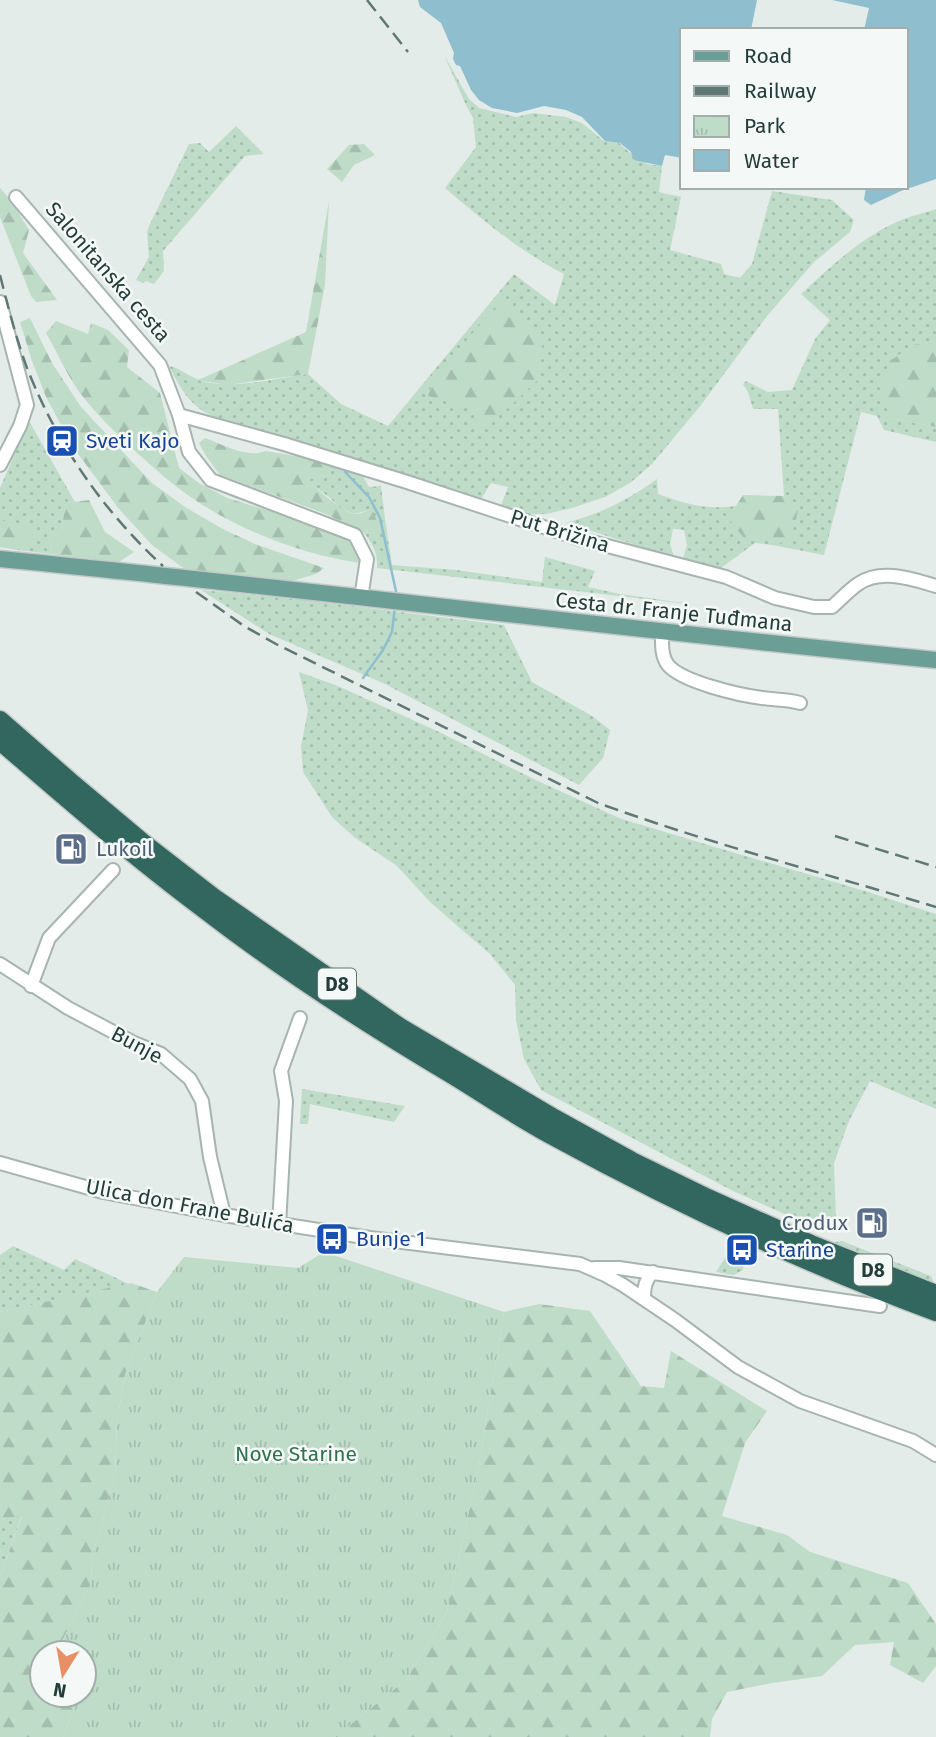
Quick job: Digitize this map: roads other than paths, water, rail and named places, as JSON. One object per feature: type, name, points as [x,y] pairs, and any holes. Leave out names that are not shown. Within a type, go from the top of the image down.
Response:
[{"type":"highway","name":"D8","points":[[0,720],[131,833],[216,899],[388,1019],[554,1118],[802,1259],[936,1312]]},
{"type":"highway","name":"D8","points":[[0,741],[135,856],[290,972],[391,1038],[546,1132],[703,1204],[936,1294]]},
{"type":"main road","points":[[0,559],[361,598]]},
{"type":"main road","name":"Cesta dr. Franje Tuđmana","points":[[361,598],[936,660]]},
{"type":"street","name":"Salonitanska cesta","points":[[16,197],[160,365],[179,415],[189,452],[211,480],[355,534],[367,559],[361,598]]},
{"type":"street","points":[[0,302],[27,405],[20,426],[0,465]]},
{"type":"street","name":"Put Brižina","points":[[179,415],[382,474],[577,538],[726,578],[775,598],[814,607],[832,607],[859,583],[878,575],[912,579],[936,586]]},
{"type":"street","points":[[662,632],[662,651],[668,665],[688,679],[723,690],[800,703]]},
{"type":"street","points":[[31,986],[49,938],[113,870]]},
{"type":"street","name":"Bunje","points":[[0,964],[68,1008],[134,1043],[161,1054],[190,1079],[202,1101],[210,1157],[224,1216]]},
{"type":"street","points":[[279,1225],[286,1101],[281,1071],[300,1018]]},
{"type":"street","name":"Ulica don Frane Bulića","points":[[0,1163],[103,1192],[224,1216],[567,1262],[590,1268]]},
{"type":"street","points":[[590,1268],[653,1272],[880,1306]]},
{"type":"street","points":[[590,1268],[644,1298],[738,1367],[800,1401],[913,1441],[936,1455]]},
{"type":"street","points":[[644,1298],[648,1277],[653,1272]]},
{"type":"water","points":[[418,0],[757,0],[751,28],[680,28],[680,158],[665,155],[662,166],[634,160],[631,152],[620,143],[605,141],[582,117],[566,110],[544,106],[517,113],[492,108],[479,100],[471,90],[460,66],[456,65],[453,59],[454,53],[441,23],[420,7]]},
{"type":"water","points":[[832,0],[936,0],[936,179],[908,189],[908,28],[864,28],[869,8]]},
{"type":"water","points":[[866,189],[907,189],[871,205],[864,200]]},
{"type":"waterway","points":[[345,472],[369,497],[380,518],[397,596]]},
{"type":"waterway","points":[[363,678],[392,632],[395,606]]},
{"type":"railway","points":[[367,0],[408,52]]},
{"type":"railway","points":[[0,275],[27,368],[67,450],[121,523],[163,566]]},
{"type":"railway","points":[[196,592],[244,626],[276,644],[598,803],[723,845],[936,907]]},
{"type":"railway","points":[[835,836],[936,867]]},
{"type":"place","name":"Sveti Kajo","points":[[62,441]]},
{"type":"place","name":"Lukoil","points":[[71,849]]},
{"type":"place","name":"Crodux","points":[[872,1223]]},
{"type":"place","name":"Bunje 1","points":[[332,1239]]},
{"type":"place","name":"Starine","points":[[742,1250]]},
{"type":"park label","name":"Nove Starine","points":[[296,1454]]}]
